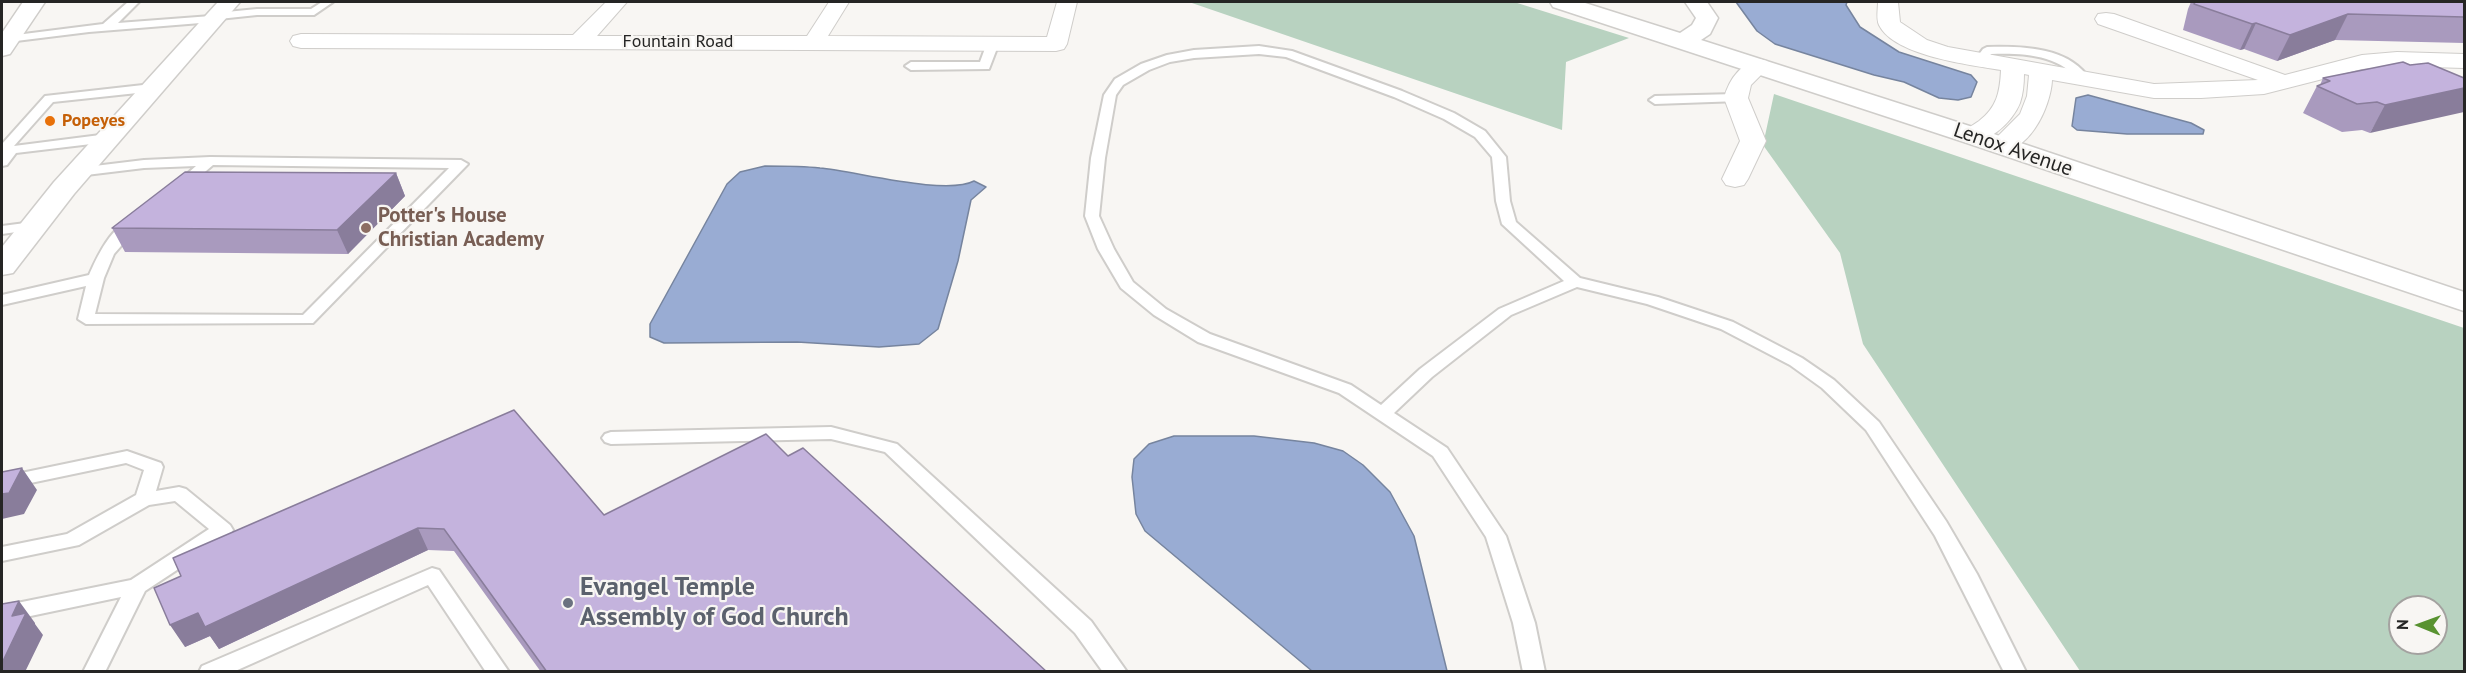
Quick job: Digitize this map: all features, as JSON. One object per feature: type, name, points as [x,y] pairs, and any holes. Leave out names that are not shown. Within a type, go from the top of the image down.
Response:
[{"type":"main road","points":[[5,44],[34,2]]},
{"type":"main road","name":"Lenox Avenue","points":[[1561,2],[1973,136],[2464,302]]},
{"type":"main road","points":[[1684,41],[1702,29],[1707,18],[1696,2]]},
{"type":"main road","points":[[2,266],[78,172],[219,12]]},
{"type":"street","points":[[579,42],[617,2]]},
{"type":"street","points":[[814,42],[839,2]]},
{"type":"street","name":"Fountain Road","points":[[301,41],[1056,44],[1067,2]]},
{"type":"street","points":[[1888,2],[1889,24],[1900,34],[1940,52],[2154,91],[2240,90],[2285,82],[2362,62],[2397,59],[2464,61]]},
{"type":"street","points":[[2106,19],[2164,42],[2285,82]]},
{"type":"street","points":[[2397,59],[2426,74],[2460,83]]},
{"type":"street","points":[[1735,179],[1753,141],[1736,98],[1740,83],[1759,66]]},
{"type":"street","points":[[1973,136],[1998,120],[2007,109],[2012,92],[2013,67]]},
{"type":"street","points":[[2002,146],[2022,130],[2031,119],[2040,96],[2041,72]]},
{"type":"lane","points":[[107,27],[134,2]]},
{"type":"lane","points":[[280,12],[290,2]]},
{"type":"lane","points":[[5,44],[219,12],[314,12],[328,2]]},
{"type":"lane","points":[[911,66],[985,66],[993,43]]},
{"type":"lane","points":[[1534,672],[1524,623],[1496,536],[1440,452],[1345,390],[1204,338],[1161,312],[1127,285],[1106,249],[1092,216],[1098,158],[1110,95],[1119,82],[1167,59],[1194,54],[1259,50],[1288,54],[1449,116],[1480,134],[1499,157],[1503,201],[1509,224],[1575,282],[1629,293],[1681,308],[1753,335],[1811,370],[1861,413],[1898,463],[1948,541],[2015,672]]},
{"type":"lane","points":[[1980,61],[1987,51],[2043,54],[2067,63],[2082,72],[2084,80]]},
{"type":"lane","points":[[108,138],[12,150],[4,149],[49,99],[152,88]]},
{"type":"lane","points":[[1655,99],[1736,98]]},
{"type":"lane","points":[[2,162],[12,150]]},
{"type":"lane","points":[[167,196],[210,161]]},
{"type":"lane","points":[[78,172],[144,164],[210,161],[461,164],[307,320],[86,319],[94,279],[116,237],[142,217]]},
{"type":"lane","points":[[2,230],[33,226]]},
{"type":"lane","points":[[2,300],[94,279]]},
{"type":"lane","points":[[1382,414],[1426,373],[1505,312],[1575,282]]},
{"type":"lane","points":[[610,438],[831,433],[891,448],[1083,627],[1116,672]]},
{"type":"lane","points":[[2,483],[127,457],[154,467],[144,499]]},
{"type":"lane","points":[[2,554],[72,540],[144,499],[179,494],[223,530],[137,586],[2,614]]},
{"type":"lane","points":[[210,672],[432,575],[498,672]]},
{"type":"lane","points":[[94,672],[137,586]]},
{"type":"green space","points":[[1189,2],[1514,2],[1629,38],[1566,62],[1562,130]]},
{"type":"green space","points":[[1774,94],[2464,328],[2464,671],[2080,671],[1863,344],[1840,253],[1763,145]]},
{"type":"water","points":[[1736,2],[1847,2],[1846,5],[1860,27],[1899,52],[1971,75],[1977,82],[1971,97],[1958,100],[1939,98],[1904,82],[1775,44],[1757,31]]},
{"type":"water","points":[[2088,95],[2191,123],[2204,130],[2203,134],[2127,134],[2077,130],[2072,126],[2076,98]]},
{"type":"water","points":[[765,166],[820,168],[943,186],[961,185],[974,181],[986,187],[971,200],[958,261],[938,329],[919,344],[879,347],[797,342],[664,343],[650,337],[650,324],[727,184],[740,172]]},
{"type":"water","points":[[1174,436],[1254,436],[1314,443],[1343,451],[1363,465],[1390,492],[1414,536],[1447,671],[1312,671],[1145,531],[1136,514],[1132,477],[1134,459],[1149,444]]},
{"type":"building","points":[[2195,2],[2464,2],[2464,17],[2348,14],[2290,35],[2194,4]]},
{"type":"building","points":[[2403,62],[2410,65],[2428,63],[2464,78],[2464,88],[2385,105],[2377,102],[2357,104],[2317,86],[2330,81],[2323,78]]},
{"type":"building","points":[[185,172],[396,173],[337,230],[112,228]]},
{"type":"building","points":[[514,410],[604,515],[766,434],[788,456],[803,448],[1047,672],[547,672],[444,529],[418,528],[205,627],[198,613],[170,625],[154,588],[181,576],[173,558]]},
{"type":"building","points":[[22,468],[9,493],[2,494],[2,472]]},
{"type":"building","points":[[19,601],[12,616],[26,613],[2,663],[2,604]]},
{"type":"place","name":"Popeyes","points":[[50,121]]},
{"type":"place","name":"Potter's House Christian Academy","points":[[366,228]]},
{"type":"place","name":"Evangel Temple Assembly of God Church","points":[[568,603]]}]
